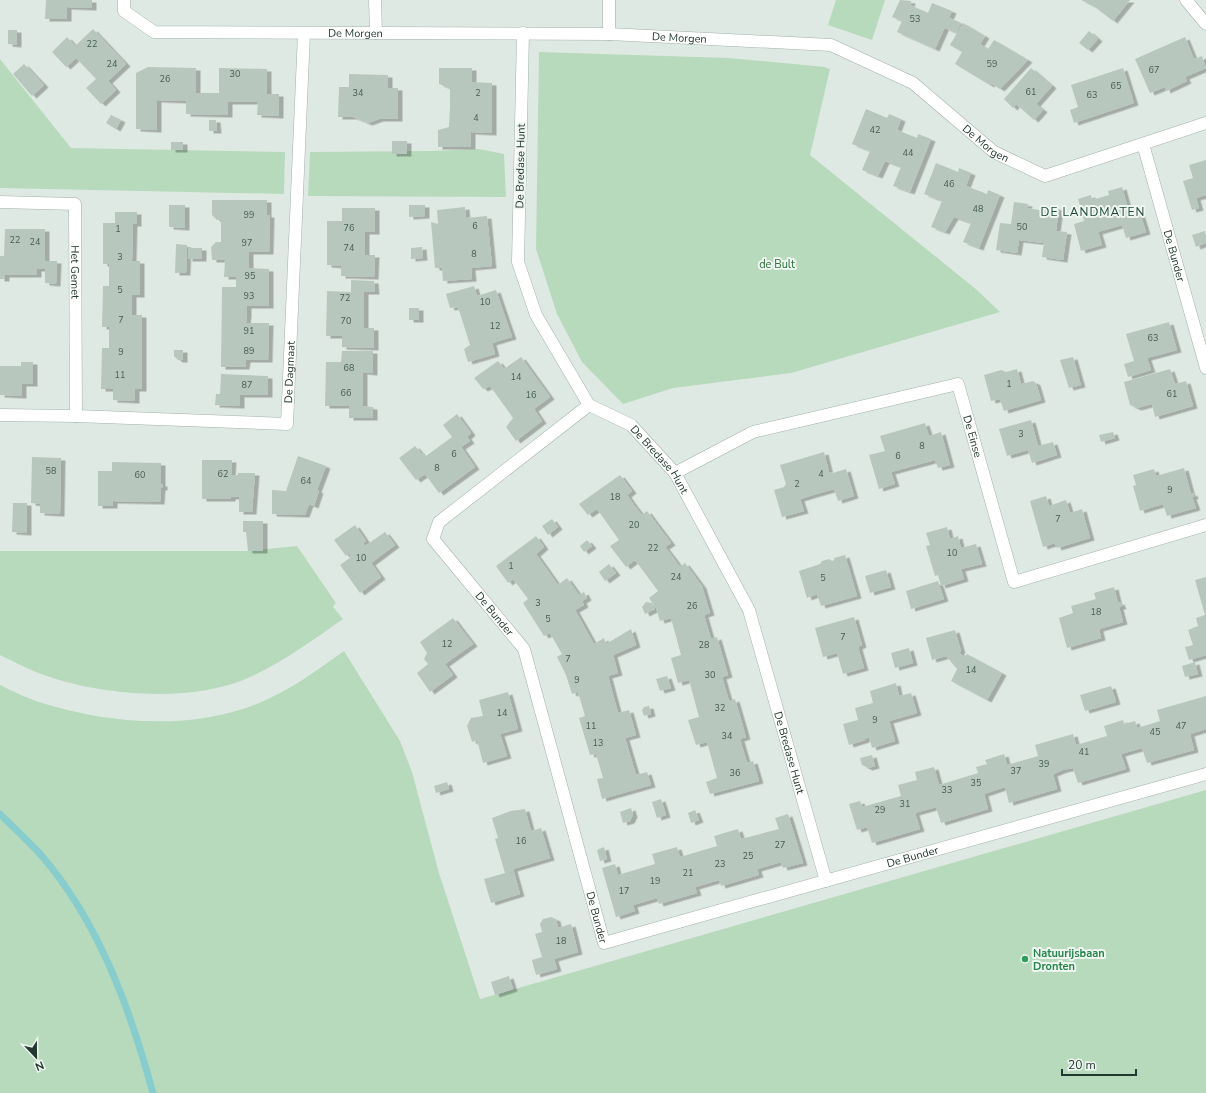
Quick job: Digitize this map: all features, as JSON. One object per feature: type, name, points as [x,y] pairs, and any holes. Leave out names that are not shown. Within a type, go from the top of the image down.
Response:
[{"type":"street","name":"De Morgen","points":[[124,0],[124,11],[154,32],[609,34],[831,46],[913,83],[994,152],[1045,176],[1206,124]]},
{"type":"street","points":[[375,0],[376,33]]},
{"type":"street","points":[[609,0],[609,34]]},
{"type":"street","points":[[1186,0],[1206,24]]},
{"type":"street","name":"De Dagmaat","points":[[0,416],[76,416],[287,424],[304,33]]},
{"type":"street","name":"De Bredase Hunt","points":[[523,34],[518,262],[536,315],[589,405],[631,425],[675,473],[749,610],[826,881]]},
{"type":"street","name":"De Bunder","points":[[1143,144],[1206,368]]},
{"type":"street","name":"Het Gemet","points":[[0,202],[75,204],[76,416]]},
{"type":"street","name":"De Einse","points":[[675,473],[753,432],[958,384],[1014,582],[1206,524]]},
{"type":"street","name":"De Bunder","points":[[589,405],[439,522],[433,540],[524,648],[604,943],[1206,774]]},
{"type":"green space","points":[[836,0],[885,0],[872,40],[828,25]]},
{"type":"green space","name":"de Bult","points":[[539,52],[729,58],[825,67],[830,69],[810,155],[977,290],[1000,312],[791,373],[673,388],[623,404],[582,362],[557,314],[536,249]]},
{"type":"green space","points":[[0,59],[71,148],[285,152],[284,194],[0,188]]},
{"type":"green space","points":[[479,149],[504,154],[506,197],[308,196],[310,152]]},
{"type":"green space","points":[[297,546],[336,603],[333,607],[343,619],[286,658],[250,677],[228,685],[203,691],[149,694],[122,692],[70,683],[29,669],[0,655],[0,551],[246,551]]},
{"type":"green space","points":[[344,651],[400,741],[412,772],[439,873],[480,999],[1206,790],[1206,1093],[0,1093],[0,685],[39,702],[65,710],[121,719],[177,721],[205,718],[233,712],[259,703],[292,686]]},
{"type":"building","points":[[46,0],[92,0],[92,8],[67,7],[67,19],[45,19]]},
{"type":"building","points":[[900,0],[911,1],[910,5],[928,13],[932,3],[952,11],[935,49],[897,32],[902,21],[892,17]]},
{"type":"building","points":[[1081,0],[1130,0],[1113,21],[1095,7]]},
{"type":"building","points":[[950,18],[961,23],[956,33],[945,28]]},
{"type":"building","points":[[963,23],[985,36],[980,44],[988,49],[994,40],[1028,60],[1000,89],[991,83],[990,85],[955,64],[962,52],[950,45]]},
{"type":"building","points":[[93,29],[126,64],[108,81],[116,90],[101,104],[86,88],[96,79],[76,58],[66,67],[52,52],[67,37],[75,46]]},
{"type":"building","points":[[8,30],[17,30],[17,45],[8,44]]},
{"type":"building","points":[[1089,31],[1098,39],[1088,50],[1079,43]]},
{"type":"building","points":[[1185,37],[1194,59],[1202,56],[1206,68],[1185,77],[1187,81],[1166,91],[1165,87],[1150,93],[1135,59]]},
{"type":"building","points":[[24,64],[44,85],[32,96],[13,74]]},
{"type":"building","points":[[148,67],[196,68],[196,93],[219,93],[219,68],[267,69],[267,94],[279,94],[279,116],[257,115],[258,102],[228,102],[228,115],[186,114],[186,101],[157,100],[157,130],[136,129],[136,73]]},
{"type":"building","points":[[439,68],[472,68],[472,82],[492,83],[492,133],[471,132],[471,147],[438,147],[438,130],[449,127],[450,107],[450,88],[439,84]]},
{"type":"building","points":[[1031,68],[1052,86],[1036,104],[1043,110],[1034,120],[1016,104],[1013,108],[1004,99]]},
{"type":"building","points":[[1123,68],[1134,103],[1074,123],[1070,110],[1078,107],[1071,85]]},
{"type":"building","points":[[349,74],[388,75],[388,88],[398,88],[398,119],[379,119],[368,123],[353,117],[338,117],[339,87],[349,87]]},
{"type":"building","points":[[866,109],[887,118],[889,114],[901,119],[897,130],[917,138],[918,134],[931,139],[910,192],[893,186],[901,167],[885,161],[878,176],[862,170],[870,151],[852,144]]},
{"type":"building","points":[[111,115],[121,120],[116,129],[106,123]]},
{"type":"building","points":[[209,120],[216,120],[217,131],[209,131]]},
{"type":"building","points":[[392,141],[407,141],[407,154],[392,154]]},
{"type":"building","points":[[171,142],[183,142],[183,150],[171,150]]},
{"type":"building","points":[[1206,160],[1206,195],[1196,198],[1199,208],[1192,210],[1183,181],[1193,178],[1189,165]]},
{"type":"building","points":[[936,163],[958,172],[959,168],[971,173],[966,186],[987,194],[988,190],[1000,195],[979,248],[963,242],[971,223],[954,217],[945,232],[931,227],[942,201],[924,194]]},
{"type":"building","points":[[1122,187],[1128,209],[1138,206],[1146,232],[1126,238],[1122,225],[1098,232],[1102,245],[1081,251],[1074,224],[1084,221],[1078,199],[1091,195],[1092,200],[1109,195],[1108,191]]},
{"type":"building","points":[[212,200],[267,200],[267,215],[270,215],[269,252],[249,252],[249,268],[269,269],[269,306],[247,306],[246,323],[269,323],[268,360],[246,360],[245,367],[221,367],[222,287],[236,287],[236,277],[224,277],[225,260],[212,260],[211,247],[216,242],[221,242],[221,220],[217,220],[212,215]]},
{"type":"building","points":[[1014,202],[1028,204],[1027,208],[1045,211],[1045,206],[1059,208],[1056,231],[1067,232],[1063,260],[1042,257],[1044,243],[1019,240],[1017,253],[996,250],[1000,223],[1011,224]]},
{"type":"building","points":[[169,205],[185,205],[185,228],[169,227]]},
{"type":"building","points":[[409,205],[425,205],[425,216],[409,217]]},
{"type":"building","points":[[465,207],[466,218],[487,216],[492,266],[471,268],[472,279],[443,281],[442,268],[435,268],[431,222],[438,224],[437,210]]},
{"type":"building","points":[[342,208],[375,208],[375,232],[365,232],[365,255],[375,255],[374,277],[341,276],[341,266],[327,265],[327,221],[342,221]]},
{"type":"building","points":[[115,212],[137,212],[137,224],[133,224],[132,261],[140,261],[140,295],[132,295],[132,315],[142,315],[142,389],[135,389],[135,401],[113,400],[113,389],[101,389],[102,348],[109,348],[109,327],[102,327],[103,286],[109,286],[109,264],[103,264],[103,223],[115,223]]},
{"type":"building","points":[[5,229],[45,229],[45,261],[57,261],[56,284],[45,283],[45,269],[37,269],[37,275],[5,275],[5,279],[0,279],[0,256],[4,256]]},
{"type":"building","points":[[1205,231],[1206,243],[1196,247],[1192,235]]},
{"type":"building","points":[[176,244],[187,245],[186,273],[175,273]]},
{"type":"building","points":[[422,247],[423,258],[411,259],[411,248]]},
{"type":"building","points":[[188,248],[202,248],[202,259],[188,259]]},
{"type":"building","points":[[351,280],[374,281],[375,292],[364,292],[364,328],[374,328],[374,348],[342,347],[342,336],[326,336],[327,291],[351,292]]},
{"type":"building","points":[[474,286],[477,296],[496,290],[512,337],[492,343],[495,354],[468,362],[464,349],[470,345],[458,307],[450,308],[446,294]]},
{"type":"building","points":[[409,308],[419,308],[419,320],[409,320]]},
{"type":"building","points":[[1169,322],[1177,350],[1147,358],[1151,370],[1128,377],[1124,364],[1134,361],[1126,334]]},
{"type":"building","points":[[174,350],[183,350],[183,360],[178,360],[174,356]]},
{"type":"building","points":[[342,351],[373,351],[373,373],[363,372],[363,406],[373,407],[373,418],[349,418],[349,406],[325,406],[326,362],[341,362]]},
{"type":"building","points":[[521,357],[550,397],[534,409],[542,421],[516,441],[506,427],[513,418],[490,386],[483,389],[474,378],[498,361],[504,369]]},
{"type":"building","points":[[1073,357],[1081,385],[1069,388],[1060,360]]},
{"type":"building","points":[[21,362],[33,362],[33,384],[22,384],[22,396],[0,395],[0,366],[21,366]]},
{"type":"building","points":[[1017,369],[1021,384],[1033,381],[1036,383],[1041,400],[1004,411],[1000,399],[991,401],[984,375],[1001,370],[1006,372]]},
{"type":"building","points":[[1170,369],[1175,384],[1186,381],[1193,406],[1155,417],[1152,404],[1137,408],[1130,405],[1124,382]]},
{"type":"building","points":[[221,374],[268,376],[268,395],[240,395],[240,406],[215,405],[216,394],[220,394]]},
{"type":"building","points":[[457,414],[471,433],[467,437],[470,441],[461,447],[475,467],[439,493],[425,474],[416,480],[399,458],[415,446],[422,454],[424,453],[426,456],[452,437],[443,425]]},
{"type":"building","points":[[1031,420],[1038,446],[1053,442],[1057,455],[1032,463],[1028,450],[1007,456],[999,429]]},
{"type":"building","points":[[925,423],[929,436],[941,432],[950,465],[938,468],[935,460],[891,472],[895,484],[879,489],[869,455],[885,451],[880,436]]},
{"type":"building","points":[[1113,432],[1115,438],[1101,442],[1099,435]]},
{"type":"building","points":[[824,452],[829,472],[833,473],[846,469],[854,496],[838,501],[834,489],[813,495],[800,499],[804,511],[782,517],[774,490],[784,487],[786,484],[780,465]]},
{"type":"building","points":[[298,456],[326,466],[317,490],[319,491],[314,506],[309,504],[305,515],[272,514],[272,490],[286,491]]},
{"type":"building","points":[[32,457],[61,458],[60,514],[40,513],[40,504],[31,503]]},
{"type":"building","points":[[202,460],[232,460],[231,475],[238,475],[238,473],[255,473],[252,512],[239,512],[239,497],[231,497],[231,499],[202,499]]},
{"type":"building","points":[[112,462],[161,463],[161,484],[163,484],[163,488],[161,488],[160,502],[113,501],[113,506],[98,506],[98,471],[112,471]]},
{"type":"building","points":[[1184,468],[1191,494],[1193,493],[1194,497],[1192,497],[1196,508],[1167,516],[1163,504],[1140,511],[1133,486],[1136,485],[1133,475],[1154,469],[1156,476]]},
{"type":"building","points":[[620,475],[632,491],[627,495],[634,505],[642,515],[647,511],[671,543],[665,547],[680,567],[685,563],[702,586],[710,613],[704,615],[711,639],[717,637],[728,675],[722,677],[729,701],[735,699],[746,737],[740,739],[747,763],[753,761],[759,781],[710,794],[706,782],[717,778],[707,742],[696,745],[688,720],[699,717],[689,680],[678,683],[671,658],[681,655],[671,618],[660,621],[656,608],[649,598],[658,591],[635,560],[626,567],[610,546],[619,540],[597,509],[588,515],[579,504]]},
{"type":"building","points":[[1046,496],[1049,506],[1066,500],[1070,513],[1082,509],[1090,538],[1057,548],[1055,543],[1043,547],[1030,501]]},
{"type":"building","points":[[13,503],[27,503],[27,533],[12,532]]},
{"type":"building","points":[[552,519],[558,527],[548,535],[542,526]]},
{"type":"building","points":[[243,521],[263,521],[263,551],[248,551],[246,532],[243,532]]},
{"type":"building","points":[[355,525],[366,541],[363,543],[365,546],[385,532],[395,545],[371,563],[381,577],[360,593],[340,565],[351,557],[349,553],[346,556],[334,540]]},
{"type":"building","points":[[947,527],[950,539],[958,536],[961,548],[976,544],[982,564],[961,569],[964,579],[941,586],[938,575],[935,576],[926,546],[930,545],[926,533]]},
{"type":"building","points":[[536,536],[544,547],[536,554],[558,585],[567,578],[579,595],[584,592],[587,598],[582,601],[584,605],[575,610],[594,644],[604,638],[606,644],[631,629],[636,645],[613,655],[618,673],[608,676],[618,713],[629,710],[636,735],[625,738],[636,775],[647,772],[651,785],[602,799],[597,779],[603,778],[596,754],[590,755],[579,718],[585,716],[578,692],[572,694],[566,675],[557,657],[562,654],[550,633],[544,636],[523,603],[528,599],[513,579],[508,583],[496,566]]},
{"type":"building","points":[[587,540],[592,546],[584,552],[580,546]]},
{"type":"building","points":[[845,555],[857,596],[821,606],[817,594],[807,598],[799,571],[820,564],[822,561],[829,559],[832,561],[834,558]]},
{"type":"building","points":[[609,564],[616,573],[605,581],[599,572]]},
{"type":"building","points":[[886,570],[891,587],[870,593],[865,576]]},
{"type":"building","points":[[1206,577],[1206,655],[1189,660],[1185,647],[1193,645],[1188,630],[1198,626],[1196,618],[1205,615],[1195,580]]},
{"type":"building","points":[[938,581],[944,599],[911,609],[906,591]]},
{"type":"building","points":[[1114,587],[1118,603],[1120,602],[1122,607],[1119,607],[1123,622],[1099,629],[1101,638],[1067,648],[1059,618],[1073,613],[1071,606],[1096,599],[1094,593]]},
{"type":"building","points":[[646,602],[652,603],[655,609],[645,614],[642,607]]},
{"type":"building","points":[[854,617],[862,645],[858,647],[864,668],[843,674],[837,653],[823,657],[815,628]]},
{"type":"building","points":[[453,618],[473,644],[445,664],[453,675],[430,692],[417,673],[428,664],[424,659],[427,653],[420,642]]},
{"type":"building","points":[[955,630],[961,651],[959,652],[964,657],[967,654],[1002,673],[987,700],[951,681],[957,669],[946,656],[932,660],[926,638]]},
{"type":"building","points":[[909,648],[913,663],[895,668],[891,653]]},
{"type":"building","points":[[1195,662],[1198,674],[1185,677],[1182,666]]},
{"type":"building","points":[[667,676],[671,688],[660,691],[656,679]]},
{"type":"building","points":[[896,683],[899,696],[911,693],[917,713],[889,721],[895,741],[872,748],[869,737],[865,740],[849,745],[843,724],[858,720],[855,708],[873,703],[870,691]]},
{"type":"building","points":[[1111,686],[1116,702],[1085,711],[1080,695]]},
{"type":"building","points":[[508,692],[518,729],[500,734],[507,756],[483,763],[477,740],[472,742],[467,726],[471,718],[483,716],[479,700]]},
{"type":"building","points":[[1206,696],[1206,729],[1190,734],[1194,750],[1147,763],[1142,748],[1121,754],[1126,769],[1078,783],[1073,768],[1063,770],[1053,774],[1057,789],[1009,803],[1005,787],[984,794],[988,809],[941,823],[936,807],[915,813],[920,829],[872,843],[867,827],[857,830],[849,804],[860,801],[862,807],[901,796],[898,785],[917,780],[915,772],[934,767],[939,785],[978,773],[976,767],[987,764],[985,760],[1004,754],[1007,765],[1038,756],[1035,745],[1073,734],[1076,745],[1107,736],[1104,726],[1123,720],[1124,724],[1135,721],[1137,728],[1160,721],[1157,710]]},
{"type":"building","points":[[649,706],[651,714],[644,716],[642,710],[644,707]]},
{"type":"building","points":[[872,755],[875,766],[868,768],[862,765],[860,758]]},
{"type":"building","points":[[447,782],[449,789],[436,793],[434,786]]},
{"type":"building","points":[[661,799],[666,815],[657,818],[652,802]]},
{"type":"building","points":[[631,808],[633,815],[630,821],[623,823],[620,812]]},
{"type":"building","points":[[525,809],[531,831],[541,828],[550,858],[513,869],[520,894],[491,903],[484,879],[505,873],[495,839],[498,838],[492,818],[511,811]]},
{"type":"building","points":[[695,810],[699,820],[691,823],[688,813]]},
{"type":"building","points":[[788,814],[803,863],[783,868],[781,862],[757,869],[759,875],[721,886],[719,880],[695,887],[697,893],[659,904],[657,898],[633,905],[635,911],[616,917],[602,868],[615,864],[618,875],[655,864],[652,854],[677,847],[680,857],[717,846],[714,836],[738,829],[741,839],[779,829],[775,818]]},
{"type":"building","points":[[604,847],[607,859],[600,861],[597,850]]},
{"type":"building","points":[[551,917],[556,919],[558,928],[571,924],[578,952],[554,959],[557,969],[536,975],[532,960],[542,957],[535,934],[542,932],[540,924],[543,919]]},
{"type":"building","points":[[509,976],[513,989],[495,995],[491,982]]},
{"type":"waterway","points":[[0,814],[41,855],[62,881],[96,938],[123,998],[153,1093]]},
{"type":"place","name":"Natuurijsbaan Dronten","points":[[1025,959]]},
{"type":"district","name":"DE LANDMATEN","points":[[1093,212]]}]
